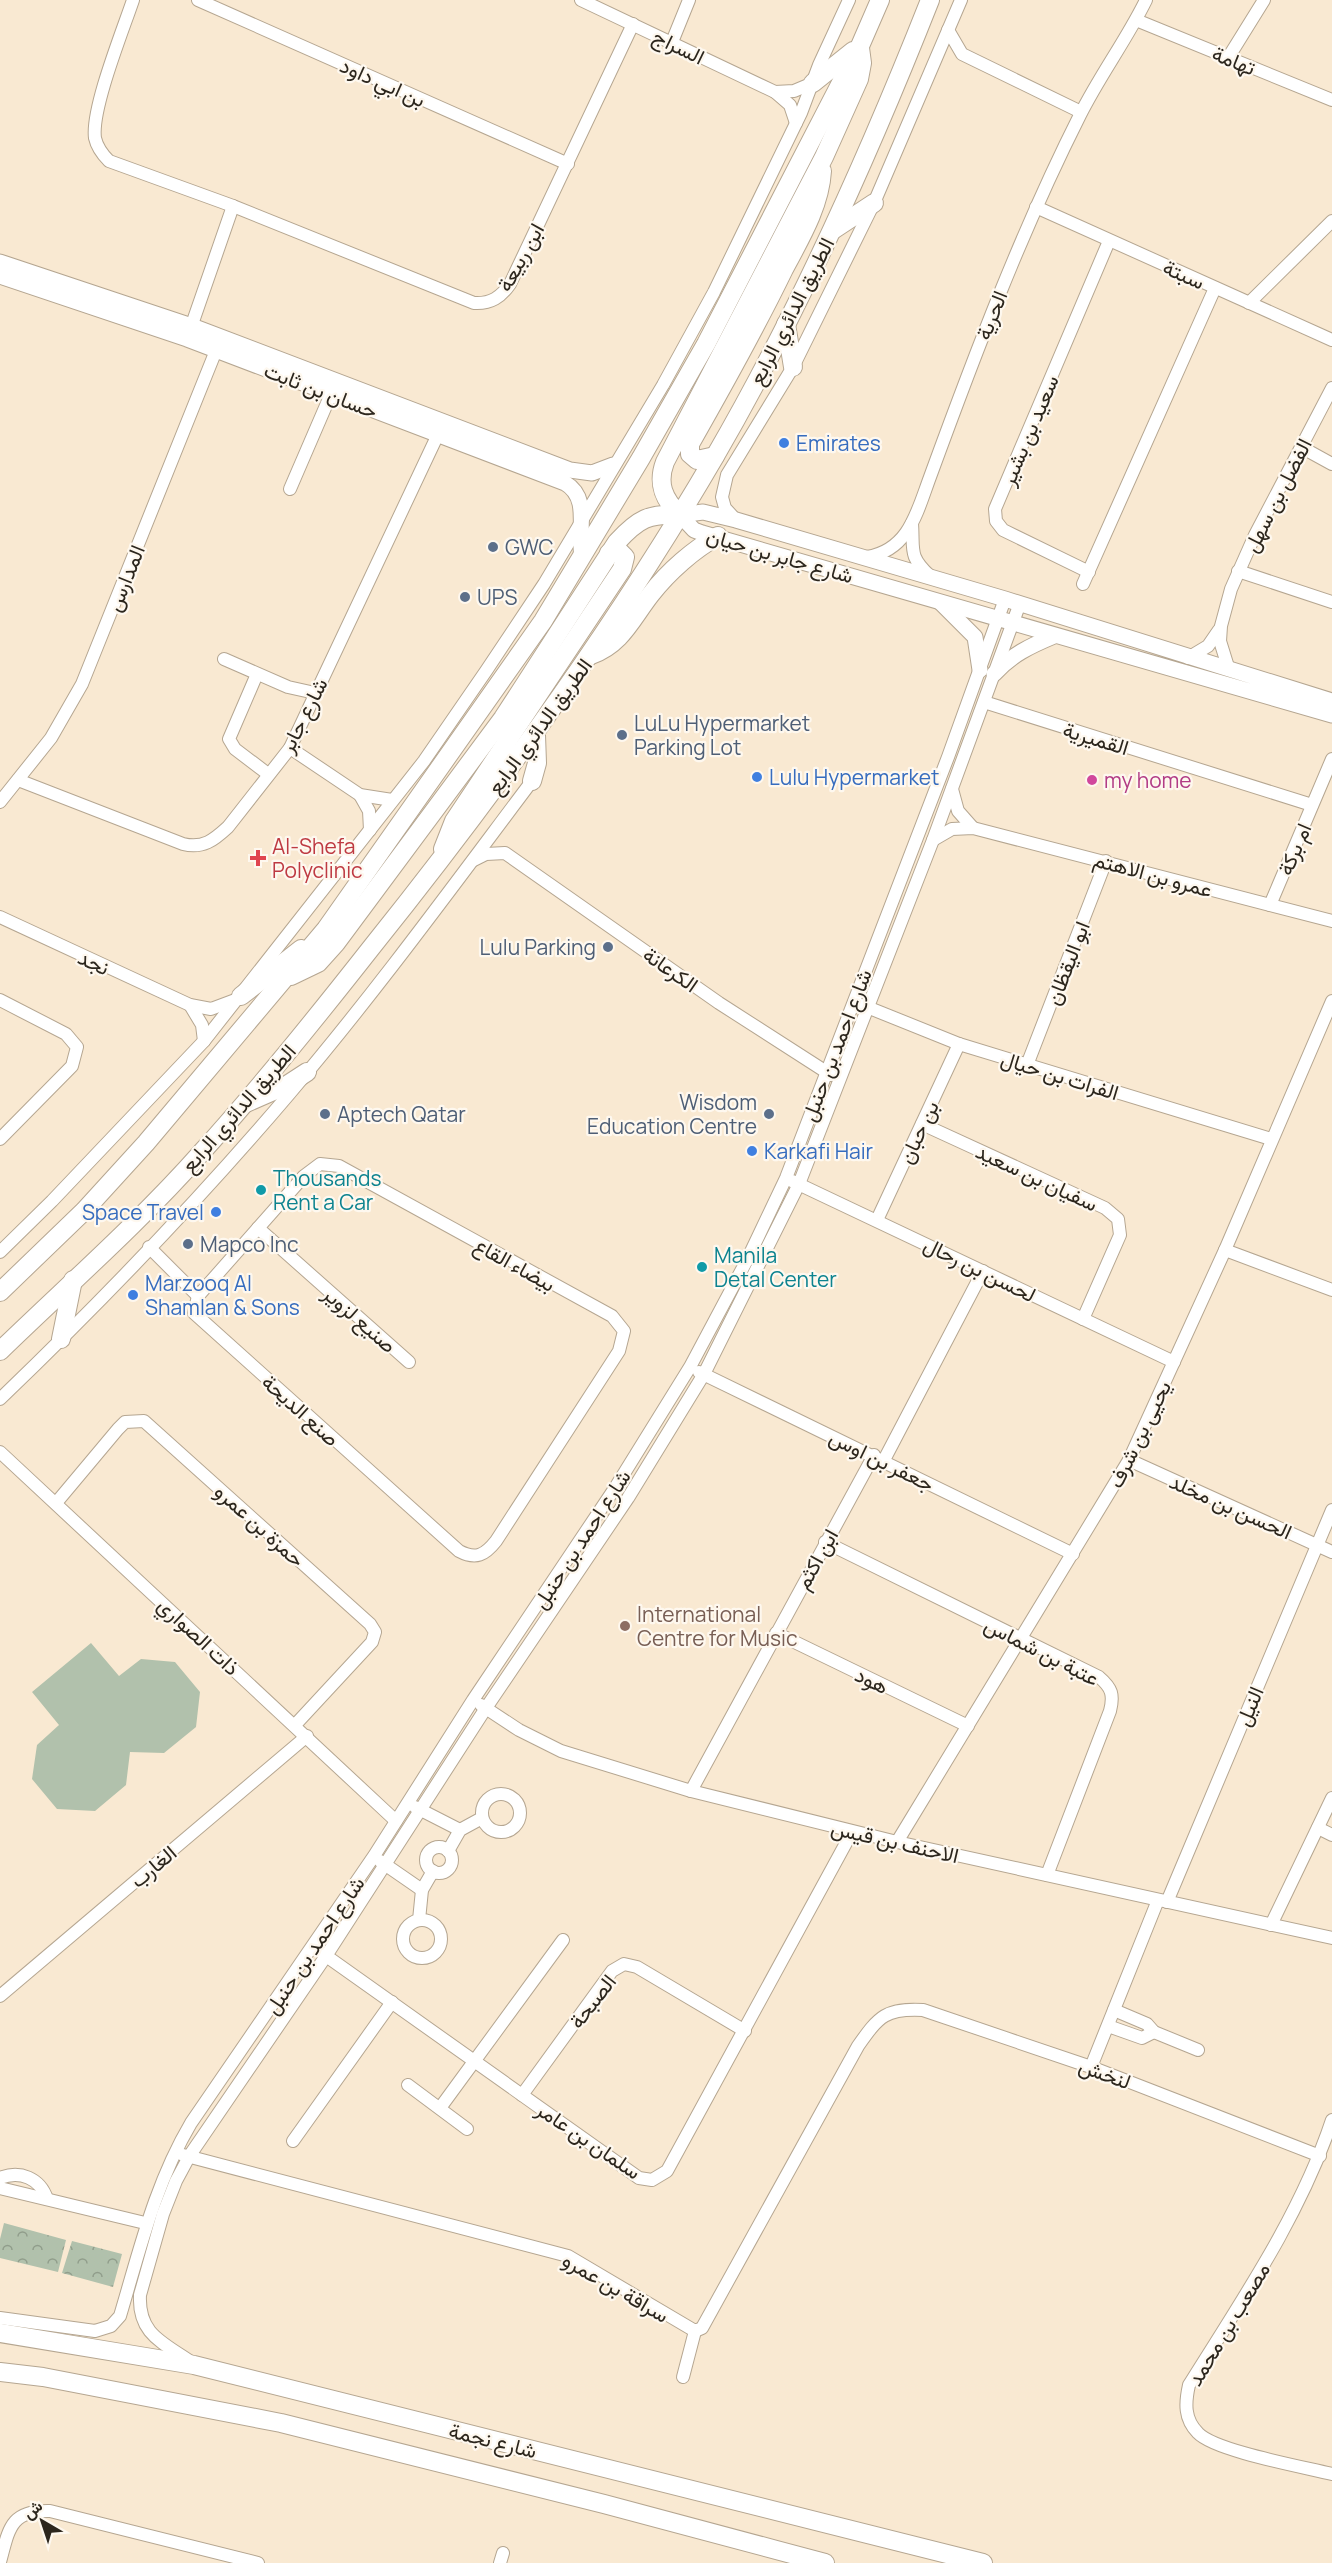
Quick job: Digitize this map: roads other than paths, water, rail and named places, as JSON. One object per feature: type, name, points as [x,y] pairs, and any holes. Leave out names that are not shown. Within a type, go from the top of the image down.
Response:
[{"type":"main road","points":[[0,1292],[84,1211],[138,1152],[326,929],[543,621],[706,344],[860,46],[880,0]]},
{"type":"main road","name":"الطريق الدائري الرابع","points":[[0,1351],[166,1190],[244,1104],[440,863],[536,735],[591,655],[680,515],[715,456],[786,324],[833,230],[881,122],[930,0]]},
{"type":"main road","points":[[813,82],[860,46]]},
{"type":"main road","points":[[680,515],[665,498],[662,488],[660,478],[665,462],[824,157],[859,79],[862,63],[860,46]]},
{"type":"main road","points":[[715,456],[697,460],[690,454],[689,449],[757,325],[813,211],[820,188],[824,157]]},
{"type":"main road","points":[[833,230],[874,203]]},
{"type":"main road","points":[[786,324],[793,367]]},
{"type":"main road","points":[[287,977],[318,963],[336,943],[503,718],[609,553],[626,532],[650,515],[680,515]]},
{"type":"main road","points":[[591,655],[612,645],[621,637],[658,585],[701,547],[718,536]]},
{"type":"main road","points":[[440,863],[454,821],[622,569],[625,556],[619,551],[609,553]]},
{"type":"main road","points":[[532,781],[537,763],[536,735]]},
{"type":"main road","points":[[241,996],[326,929]]},
{"type":"main road","points":[[244,1104],[287,1085],[307,1072]]},
{"type":"main road","points":[[61,1339],[73,1280]]},
{"type":"main road","name":"شارع نجمة","points":[[0,2333],[194,2365],[983,2563]]},
{"type":"main road","name":"شارع نجمة","points":[[0,2372],[43,2377],[281,2423],[604,2504],[825,2563]]},
{"type":"street","name":"ابن ربيعة","points":[[133,0],[109,70],[95,126],[95,139],[100,152],[109,161],[120,167],[233,206],[474,303],[484,304],[503,294],[510,284],[633,24]]},
{"type":"street","name":"بن ابي داود","points":[[198,0],[568,164]]},
{"type":"street","name":"السراج","points":[[581,0],[775,92],[790,105],[796,123]]},
{"type":"street","points":[[672,42],[689,0]]},
{"type":"street","points":[[0,1252],[52,1201],[204,1041],[424,761],[486,671],[544,584],[613,465],[663,385],[714,292],[796,123],[849,0]]},
{"type":"street","name":"الطريق الدائري الرابع","points":[[736,520],[725,508],[722,497],[725,481],[793,367],[874,203],[961,0]]},
{"type":"street","name":"الحرية","points":[[863,558],[888,552],[912,524],[972,363],[1036,207],[1082,112],[1146,0]]},
{"type":"street","points":[[1228,58],[1264,0]]},
{"type":"street","name":"تهامة","points":[[1136,20],[1228,58],[1331,96]]},
{"type":"street","points":[[948,30],[962,54],[1082,112]]},
{"type":"street","points":[[935,61],[962,54]]},
{"type":"street","points":[[775,92],[794,91],[813,82]]},
{"type":"street","points":[[190,332],[233,206]]},
{"type":"street","name":"سبتة","points":[[1036,207],[1332,340]]},
{"type":"street","points":[[1249,303],[1332,221]]},
{"type":"street","name":"سعيد بن بشير","points":[[1089,572],[1003,530],[996,521],[995,509],[1109,241]]},
{"type":"street","points":[[0,277],[8,268],[7,264]]},
{"type":"street","name":"حسان بن ثابت","points":[[7,264],[190,332],[331,394],[572,486],[580,499],[582,556]]},
{"type":"street","name":"حسان بن ثابت","points":[[0,277],[190,332]]},
{"type":"street","points":[[1083,584],[1215,288]]},
{"type":"street","name":"حسان بن ثابت","points":[[219,344],[344,384],[580,472],[601,471],[613,465]]},
{"type":"street","name":"المدارس","points":[[0,802],[51,738],[82,684],[219,344]]},
{"type":"street","points":[[290,489],[331,394],[344,384]]},
{"type":"street","name":"الفضل بن سهل","points":[[1188,658],[1208,646],[1221,626],[1238,571],[1332,388]]},
{"type":"street","name":"شارع جابر","points":[[18,780],[191,846],[204,845],[216,838],[290,748],[436,434],[449,423]]},
{"type":"street","points":[[1301,447],[1332,464]]},
{"type":"street","name":"شارع جابر بن حيان","points":[[680,515],[704,512],[736,520],[1012,601],[1188,658],[1332,701]]},
{"type":"street","name":"شارع جابر بن حيان","points":[[680,515],[694,530],[1332,715]]},
{"type":"street","name":"الحرية","points":[[912,524],[912,553],[920,566],[932,578]]},
{"type":"street","name":"الفضل بن سهل","points":[[1238,571],[1332,602]]},
{"type":"street","points":[[939,601],[975,637],[987,672],[1027,647],[1054,636]]},
{"type":"street","name":"شارع احمد بن حنبل","points":[[0,2318],[95,2331],[114,2324],[120,2316],[146,2223],[172,2154],[374,1856],[473,1700],[615,1488],[690,1367],[747,1260],[786,1178],[852,1001],[987,672],[1012,601]]},
{"type":"street","name":"الفضل بن سهل","points":[[1221,626],[1221,649],[1229,670]]},
{"type":"street","points":[[224,659],[313,698]]},
{"type":"street","name":"شارع احمد بن حنبل","points":[[194,2365],[154,2337],[140,2318],[139,2309],[140,2295],[163,2214],[176,2181],[190,2155],[326,1956],[486,1708],[628,1498],[704,1374],[799,1184],[933,840],[984,702],[987,672]]},
{"type":"street","points":[[257,674],[229,739],[232,747],[267,776]]},
{"type":"street","name":"القميرية","points":[[984,702],[1312,805]]},
{"type":"street","points":[[290,748],[360,795],[393,800]]},
{"type":"street","name":"ام بركة","points":[[1270,905],[1332,759]]},
{"type":"street","name":"الطريق الدائري الرابع","points":[[0,1399],[61,1339],[236,1154],[307,1072],[532,781]]},
{"type":"street","points":[[952,789],[958,811],[973,828]]},
{"type":"street","points":[[360,795],[369,811],[369,830]]},
{"type":"street","points":[[470,863],[486,854],[505,853],[497,828]]},
{"type":"street","name":"عمرو بن الاهتم","points":[[933,840],[952,829],[973,828],[1332,921]]},
{"type":"street","name":"الكرعانة","points":[[505,853],[719,1003],[840,1080]]},
{"type":"street","name":"ابو اليقظان","points":[[1027,1065],[1106,861]]},
{"type":"street","name":"نجد","points":[[0,917],[190,1005],[211,1009],[232,1002],[241,996]]},
{"type":"street","points":[[870,956],[885,960]]},
{"type":"street","points":[[0,1000],[66,1034],[77,1047],[72,1066],[0,1139]]},
{"type":"street","name":"الفرات بن حيال","points":[[852,1001],[959,1044],[1271,1139]]},
{"type":"street","name":"يحيى بن شرف","points":[[897,1842],[1130,1460],[1225,1250],[1332,1001]]},
{"type":"street","points":[[190,1005],[202,1025],[204,1041]]},
{"type":"street","name":"بن حبان","points":[[877,1220],[959,1044]]},
{"type":"street","name":"سفيان بن سعيد","points":[[922,1124],[1105,1208],[1118,1219],[1120,1235],[1083,1319]]},
{"type":"street","name":"بيضاء القاع","points":[[198,1296],[311,1168],[329,1164],[402,1201],[612,1316],[619,1322],[624,1331],[619,1351],[496,1541],[488,1551],[478,1557]]},
{"type":"street","name":"لحسن بن رحال","points":[[786,1178],[1174,1362]]},
{"type":"street","name":"صنيع لزوير","points":[[258,1228],[409,1362]]},
{"type":"street","points":[[148,1247],[198,1296]]},
{"type":"street","points":[[1225,1250],[1332,1290]]},
{"type":"street","name":"ابن اكثم","points":[[691,1791],[825,1542],[879,1457],[983,1271]]},
{"type":"street","name":"صنع الديحة","points":[[198,1296],[194,1305],[194,1313],[201,1322],[459,1551],[478,1557]]},
{"type":"street","name":"جعفر بن اوس","points":[[690,1367],[879,1457],[1073,1554]]},
{"type":"street","name":"حمزة بن عمرو","points":[[56,1503],[126,1422],[144,1421],[370,1624],[375,1632],[372,1642],[295,1725]]},
{"type":"street","name":"ذات الصواري","points":[[0,1452],[396,1821]]},
{"type":"street","name":"الحسن بن مخلد","points":[[1130,1460],[1332,1552]]},
{"type":"street","name":"النيل","points":[[1091,2067],[1332,1510]]},
{"type":"street","name":"عتبة بن شماس","points":[[825,1542],[1099,1677],[1110,1686],[1113,1697],[1110,1712],[1047,1875]]},
{"type":"street","name":"هود","points":[[776,1633],[968,1726]]},
{"type":"street","name":"الاحنف بن قيس","points":[[473,1700],[539,1742],[561,1751],[691,1791],[852,1832],[1332,1938]]},
{"type":"street","name":"الغارب","points":[[0,1995],[307,1736]]},
{"type":"street","points":[[1271,1925],[1332,1798]]},
{"type":"street","points":[[408,1804],[460,1830]]},
{"type":"street","points":[[448,1851],[460,1830],[482,1818]]},
{"type":"street","points":[[1318,1828],[1332,1835]]},
{"type":"street","name":"سلمان بن عامر","points":[[313,1947],[639,2178],[652,2180],[667,2171],[852,1832]]},
{"type":"street","points":[[435,1848],[448,1851],[452,1858],[450,1867],[442,1872],[433,1871],[427,1864],[428,1854],[435,1848]]},
{"type":"street","points":[[374,1856],[422,1890]]},
{"type":"street","points":[[420,1920],[422,1890],[433,1871]]},
{"type":"street","points":[[440,2109],[564,1940]]},
{"type":"street","name":"الصبحة","points":[[522,2095],[612,1971],[624,1964],[637,1967],[745,2031]]},
{"type":"street","points":[[293,2141],[392,2002]]},
{"type":"street","name":"لنخش","points":[[886,2012],[905,2009],[924,2010],[1091,2067],[1320,2156]]},
{"type":"street","points":[[1114,2010],[1147,2024],[1154,2032],[1198,2050]]},
{"type":"street","name":"سراقة بن عمرو","points":[[172,2154],[190,2155],[568,2256],[694,2331],[702,2328],[858,2046],[871,2027],[886,2012]]},
{"type":"street","points":[[1107,2026],[1142,2038],[1154,2032]]},
{"type":"street","points":[[408,2085],[467,2129]]},
{"type":"street","name":"مصعب بن محمد","points":[[1332,2120],[1320,2156],[1269,2255],[1189,2385],[1186,2410],[1190,2423],[1210,2442],[1332,2474]]},
{"type":"street","points":[[0,2178],[17,2175],[30,2178],[44,2190],[47,2199]]},
{"type":"street","points":[[0,2188],[146,2223]]},
{"type":"street","points":[[683,2377],[694,2331]]},
{"type":"street","points":[[0,2562],[10,2526],[20,2514],[35,2510],[50,2511],[258,2563]]},
{"type":"place","name":"Emirates","points":[[784,443]]},
{"type":"place","name":"GWC","points":[[493,547]]},
{"type":"place","name":"UPS","points":[[465,597]]},
{"type":"place","name":"LuLu Hypermarket Parking Lot","points":[[622,735]]},
{"type":"place","name":"Lulu Hypermarket","points":[[757,777]]},
{"type":"place","name":"my home","points":[[1092,780]]},
{"type":"place","name":"Al-Shefa Polyclinic","points":[[258,858]]},
{"type":"place","name":"Lulu Parking","points":[[608,947]]},
{"type":"place","name":"Aptech Qatar","points":[[325,1114]]},
{"type":"place","name":"Wisdom Education Centre","points":[[769,1114]]},
{"type":"place","name":"Karkafi Hair","points":[[752,1151]]},
{"type":"place","name":"Thousands Rent a Car","points":[[261,1190]]},
{"type":"place","name":"Space Travel","points":[[216,1212]]},
{"type":"place","name":"Mapco Inc","points":[[188,1244]]},
{"type":"place","name":"Manila Detal Center","points":[[702,1267]]},
{"type":"place","name":"Marzooq Al Shamlan & Sons","points":[[133,1295]]},
{"type":"place","name":"International Centre for Music","points":[[625,1626]]}]
